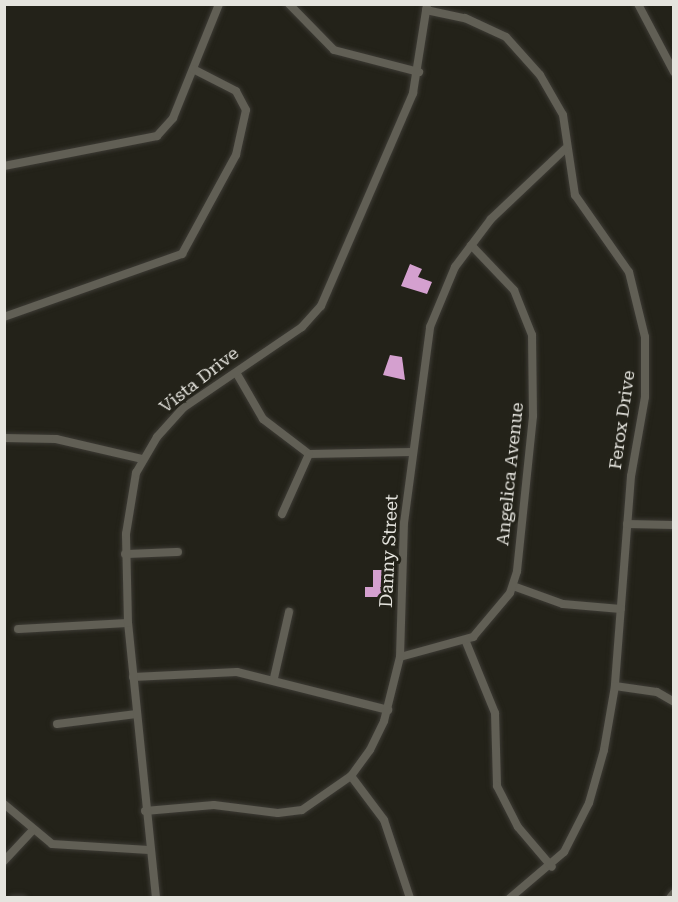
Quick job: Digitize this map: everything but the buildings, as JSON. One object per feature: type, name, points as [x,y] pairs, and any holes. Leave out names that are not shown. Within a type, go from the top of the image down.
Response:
[{"type":"street","points":[[4,166],[157,136],[173,118],[219,4]]},
{"type":"street","points":[[289,4],[334,50],[419,72]]},
{"type":"street","points":[[638,4],[674,72]]},
{"type":"street","name":"Vista Drive","points":[[156,897],[149,850],[136,714],[125,554],[142,459],[183,408],[237,374],[262,349],[302,327],[321,306],[419,72],[427,7]]},
{"type":"street","name":"Ferox Drive","points":[[427,7],[465,18],[516,44],[562,111],[565,149],[580,206],[629,272],[644,331],[645,397],[627,524],[615,686],[589,803],[552,867],[510,897]]},
{"type":"street","points":[[4,317],[182,254],[236,156],[246,110],[237,91],[193,69]]},
{"type":"street","name":"Danny Street","points":[[145,811],[214,805],[289,813],[351,776],[388,710],[400,657],[412,452],[429,327],[449,278],[471,245],[501,207],[565,149]]},
{"type":"street","name":"Angelica Avenue","points":[[471,245],[514,290],[532,335],[533,416],[513,586]]},
{"type":"street","points":[[237,374],[262,419],[309,454],[412,452]]},
{"type":"street","points":[[4,438],[56,439],[142,459]]},
{"type":"street","points":[[282,514],[309,454]]},
{"type":"street","points":[[627,524],[674,525]]},
{"type":"street","points":[[125,554],[178,552]]},
{"type":"street","points":[[400,657],[466,642],[513,586],[563,604],[621,609]]},
{"type":"street","points":[[274,678],[289,612]]},
{"type":"street","points":[[18,629],[128,623]]},
{"type":"street","points":[[466,642],[495,714],[497,786],[518,827],[552,867]]},
{"type":"street","points":[[133,677],[217,670],[274,678],[388,710]]},
{"type":"street","points":[[615,686],[673,699]]},
{"type":"street","points":[[57,724],[136,714]]},
{"type":"street","points":[[351,776],[384,820],[410,897]]},
{"type":"street","points":[[4,804],[31,832],[66,848],[149,850]]},
{"type":"street","points":[[4,861],[31,832]]},
{"type":"street","points":[[670,897],[674,893]]},
{"type":"lane","points":[[12,897],[24,897]]}]
